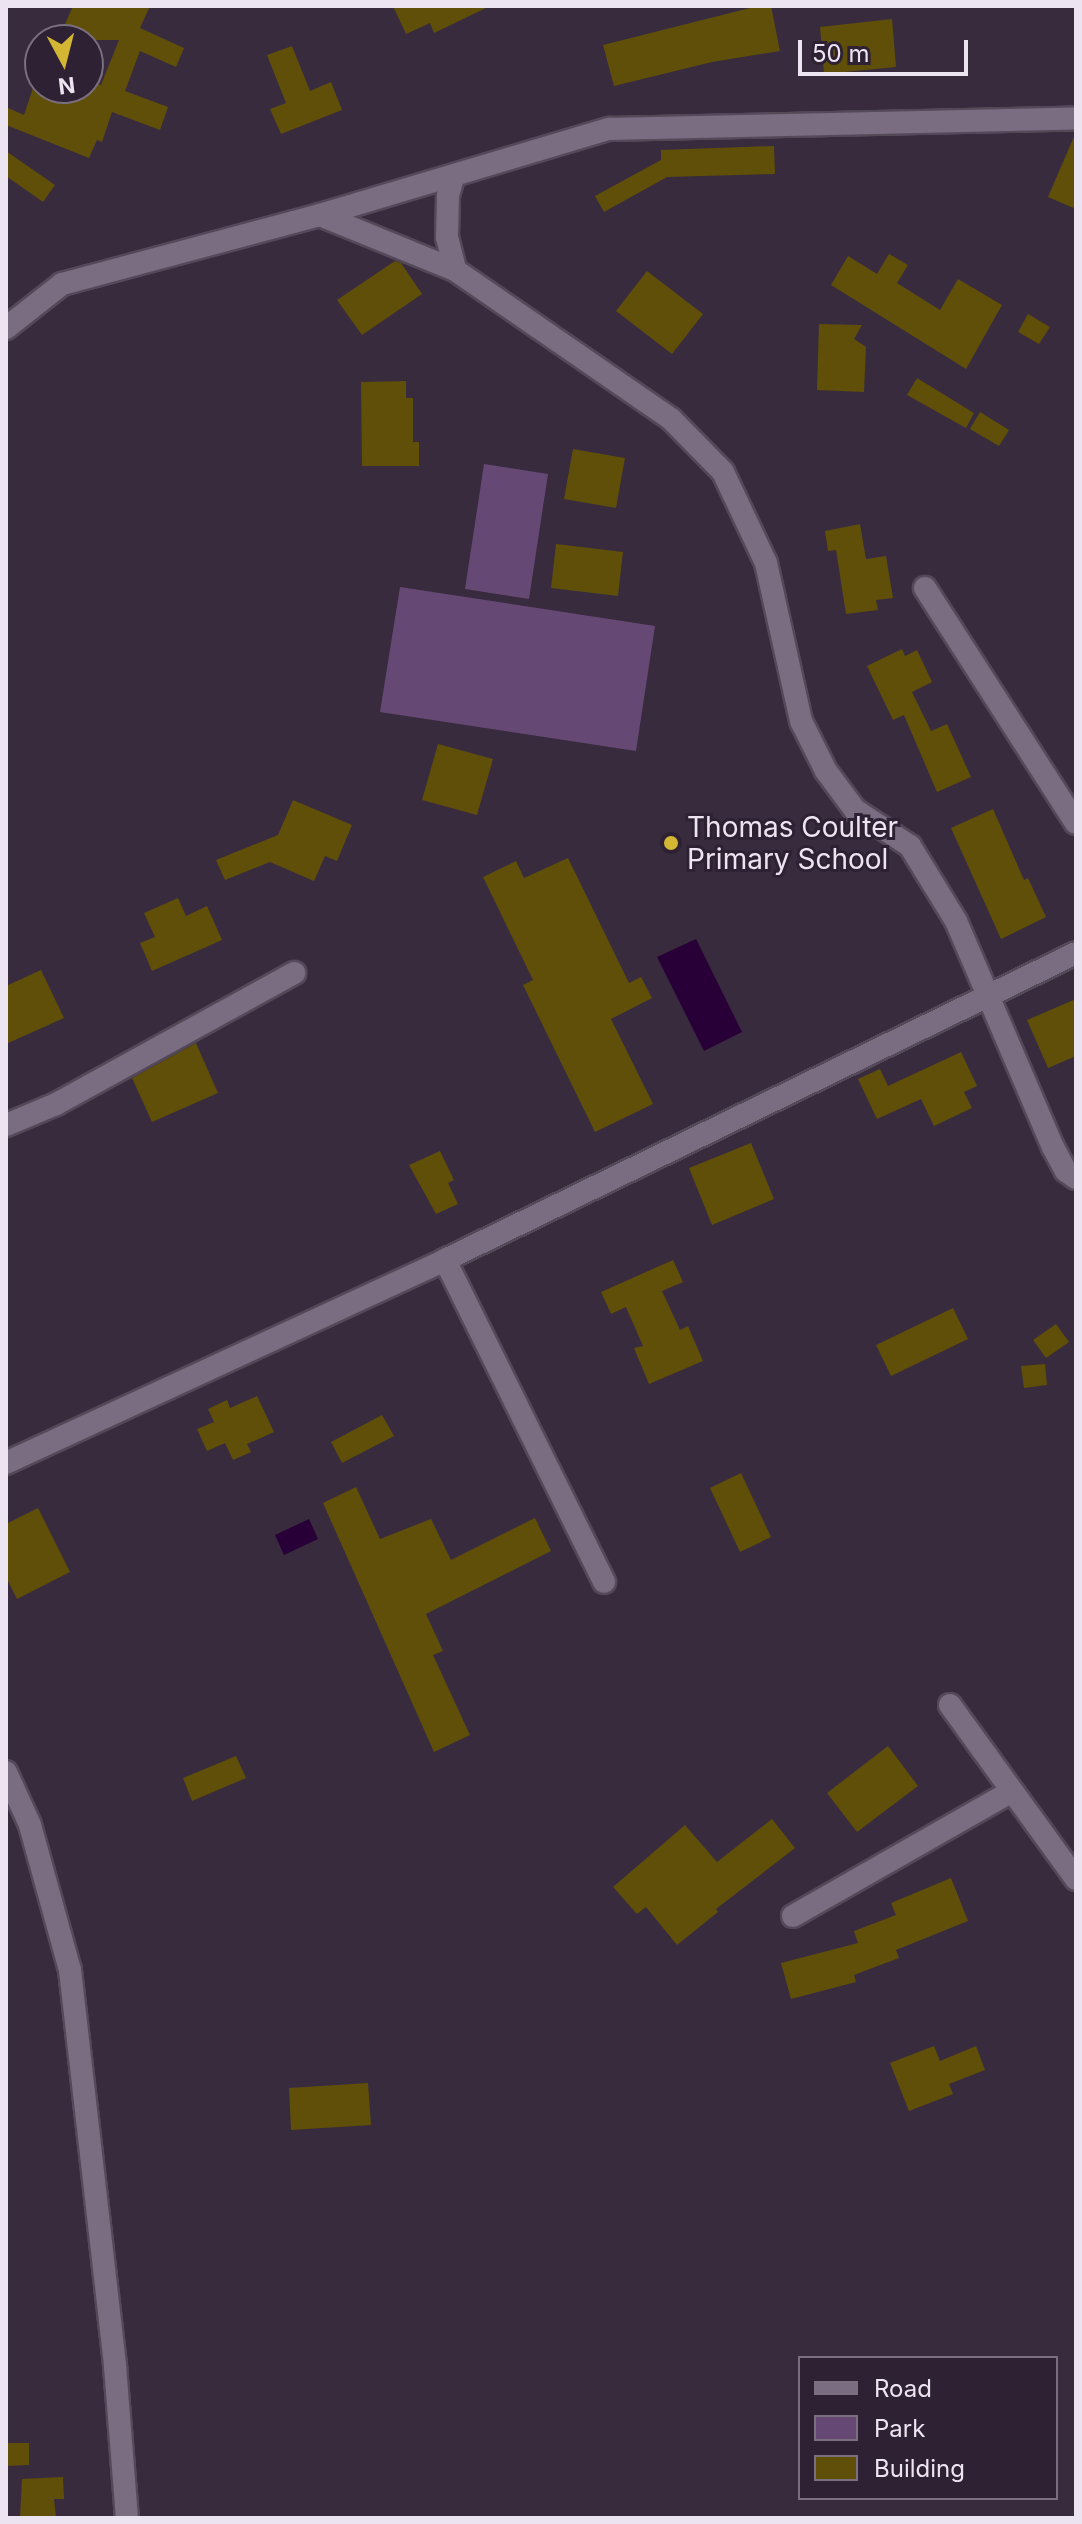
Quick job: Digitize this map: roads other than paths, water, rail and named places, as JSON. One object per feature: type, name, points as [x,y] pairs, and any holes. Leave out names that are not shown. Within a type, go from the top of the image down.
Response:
[{"type":"street","points":[[6,328],[62,284],[453,178],[609,129],[1076,118]]},
{"type":"street","points":[[453,178],[448,196],[447,237],[455,270]]},
{"type":"street","points":[[320,215],[455,270],[671,419],[723,472],[766,563],[801,721],[826,771],[855,810],[910,846],[956,921],[1053,1147],[1066,1171],[1076,1178]]},
{"type":"street","points":[[925,588],[1076,823]]},
{"type":"street","points":[[6,1463],[445,1260],[1076,953]]},
{"type":"street","points":[[6,1125],[56,1104],[294,973]]},
{"type":"street","points":[[445,1260],[604,1582]]},
{"type":"street","points":[[950,1705],[1010,1792],[1076,1879]]},
{"type":"street","points":[[6,1772],[30,1825],[70,1970],[115,2366],[127,2518]]},
{"type":"street","points":[[793,1916],[1010,1792]]},
{"type":"place","name":"Thomas Coulter Primary School","points":[[671,843]]}]
